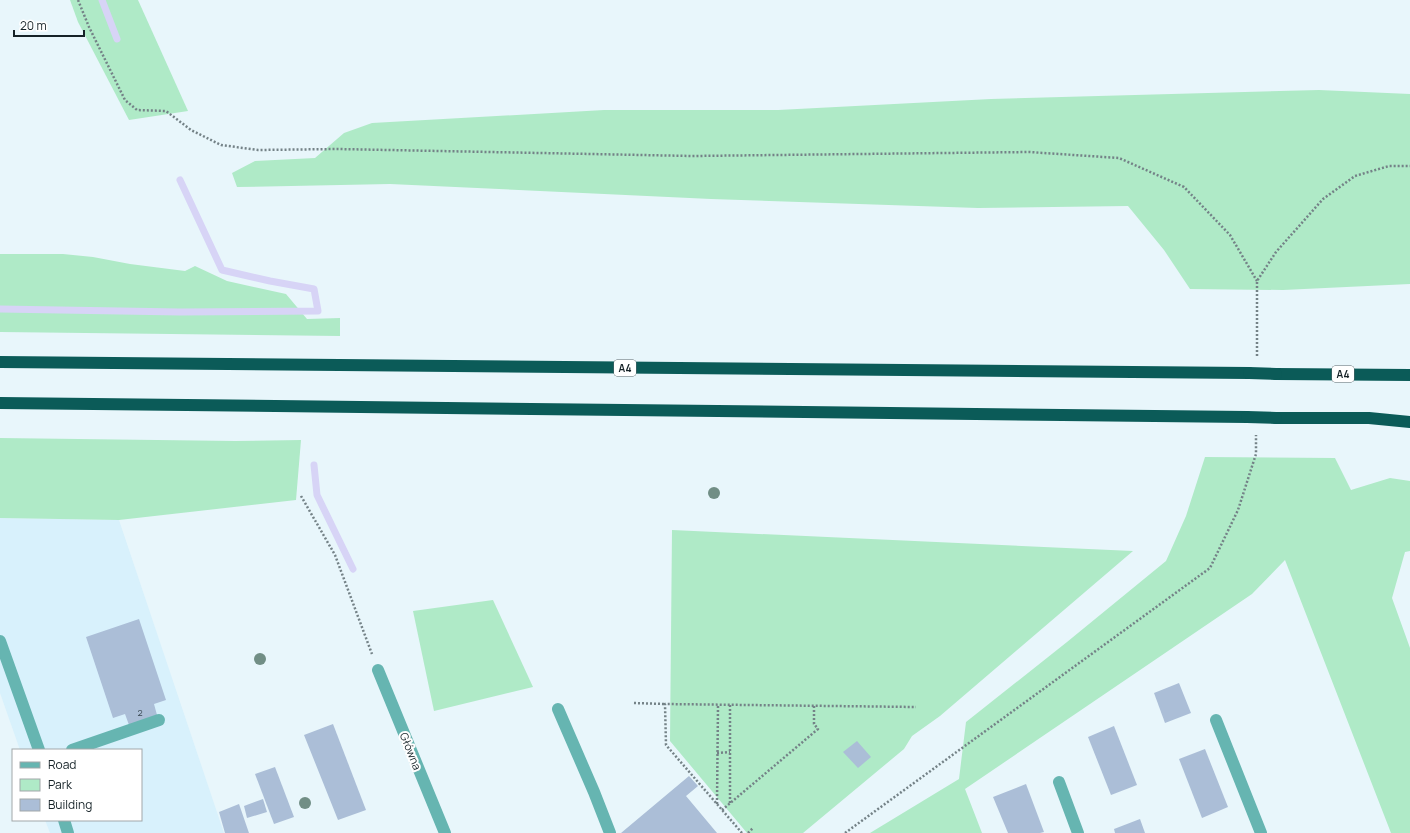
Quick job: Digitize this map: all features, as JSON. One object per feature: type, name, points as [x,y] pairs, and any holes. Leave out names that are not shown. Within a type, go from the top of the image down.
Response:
[{"type":"highway","name":"A4","points":[[0,362],[1410,375]]},
{"type":"highway","points":[[0,403],[1369,418],[1410,422]]},
{"type":"street","points":[[0,641],[39,749]]},
{"type":"street","name":"Główna","points":[[378,670],[445,833]]},
{"type":"street","points":[[558,709],[610,833]]},
{"type":"street","points":[[75,749],[159,720]]},
{"type":"street","points":[[1216,720],[1261,833]]},
{"type":"street","points":[[1059,782],[1078,833]]},
{"type":"street","points":[[64,821],[68,833]]},
{"type":"path","points":[[78,0],[89,27],[125,100],[137,110],[166,111],[191,130],[221,145],[258,150],[338,148],[692,156],[1029,152],[1119,158],[1184,187],[1230,235],[1257,281],[1257,363]]},
{"type":"path","points":[[1257,281],[1276,252],[1323,199],[1355,176],[1389,166],[1410,166]]},
{"type":"path","points":[[845,833],[1210,568],[1238,510],[1256,454],[1256,431]]},
{"type":"path","points":[[301,496],[335,555],[378,670]]},
{"type":"path","points":[[634,703],[916,707]]},
{"type":"path","points":[[665,704],[666,745],[742,833]]},
{"type":"path","points":[[717,804],[718,705]]},
{"type":"path","points":[[730,705],[730,804]]},
{"type":"path","points":[[722,810],[818,729],[814,724],[814,706]]},
{"type":"path","points":[[717,752],[730,752]]},
{"type":"path","points":[[748,833],[752,828]]},
{"type":"shaded area","points":[[0,518],[119,520],[224,833],[50,833],[45,821],[142,821],[142,749],[20,749],[0,693]]},
{"type":"green space","points":[[70,0],[138,0],[188,111],[129,120],[78,22]]},
{"type":"green space","points":[[1319,90],[1410,94],[1410,284],[1283,290],[1190,289],[1164,250],[1128,206],[978,208],[711,199],[390,184],[237,187],[232,173],[255,161],[315,158],[344,133],[372,123],[604,110],[778,110],[991,99]]},
{"type":"green space","points":[[0,254],[63,254],[185,271],[195,266],[227,281],[286,294],[307,319],[340,318],[340,336],[0,332]]},
{"type":"green space","points":[[0,438],[235,441],[301,440],[296,500],[119,520],[0,518]]},
{"type":"green space","points":[[1205,457],[1335,458],[1351,490],[1390,478],[1410,481],[1410,551],[1405,552],[1392,598],[1410,648],[1410,833],[1391,833],[1285,560],[1252,594],[965,789],[982,833],[870,833],[959,779],[966,722],[1166,561],[1186,516]]},
{"type":"green space","points":[[672,530],[1133,551],[940,716],[912,736],[904,749],[803,833],[747,833],[670,741]]},
{"type":"green space","points":[[493,600],[533,687],[434,711],[413,611]]},
{"type":"building","points":[[139,619],[166,700],[154,704],[157,715],[129,725],[125,714],[113,718],[86,637]]},
{"type":"building","points":[[1179,683],[1191,713],[1165,723],[1154,693]]},
{"type":"building","points":[[333,724],[366,810],[338,820],[304,735]]},
{"type":"building","points":[[1114,726],[1137,785],[1111,795],[1088,737]]},
{"type":"building","points":[[857,741],[871,757],[858,768],[843,752]]},
{"type":"building","points":[[1205,749],[1228,807],[1202,818],[1179,759]]},
{"type":"building","points":[[275,767],[294,817],[274,824],[255,774]]},
{"type":"building","points":[[689,776],[698,786],[686,796],[717,833],[621,833]]},
{"type":"building","points":[[1026,784],[1044,832],[1008,833],[993,797]]},
{"type":"building","points":[[263,799],[267,812],[247,818],[244,806]]},
{"type":"building","points":[[239,804],[249,833],[225,833],[219,812]]},
{"type":"building","points":[[1140,819],[1145,833],[1115,833],[1114,829]]},
{"type":"waterway","points":[[102,0],[117,39]]},
{"type":"waterway","points":[[0,309],[180,312],[318,311],[314,289],[222,270],[180,180]]},
{"type":"waterway","points":[[314,465],[317,495],[353,569]]}]
